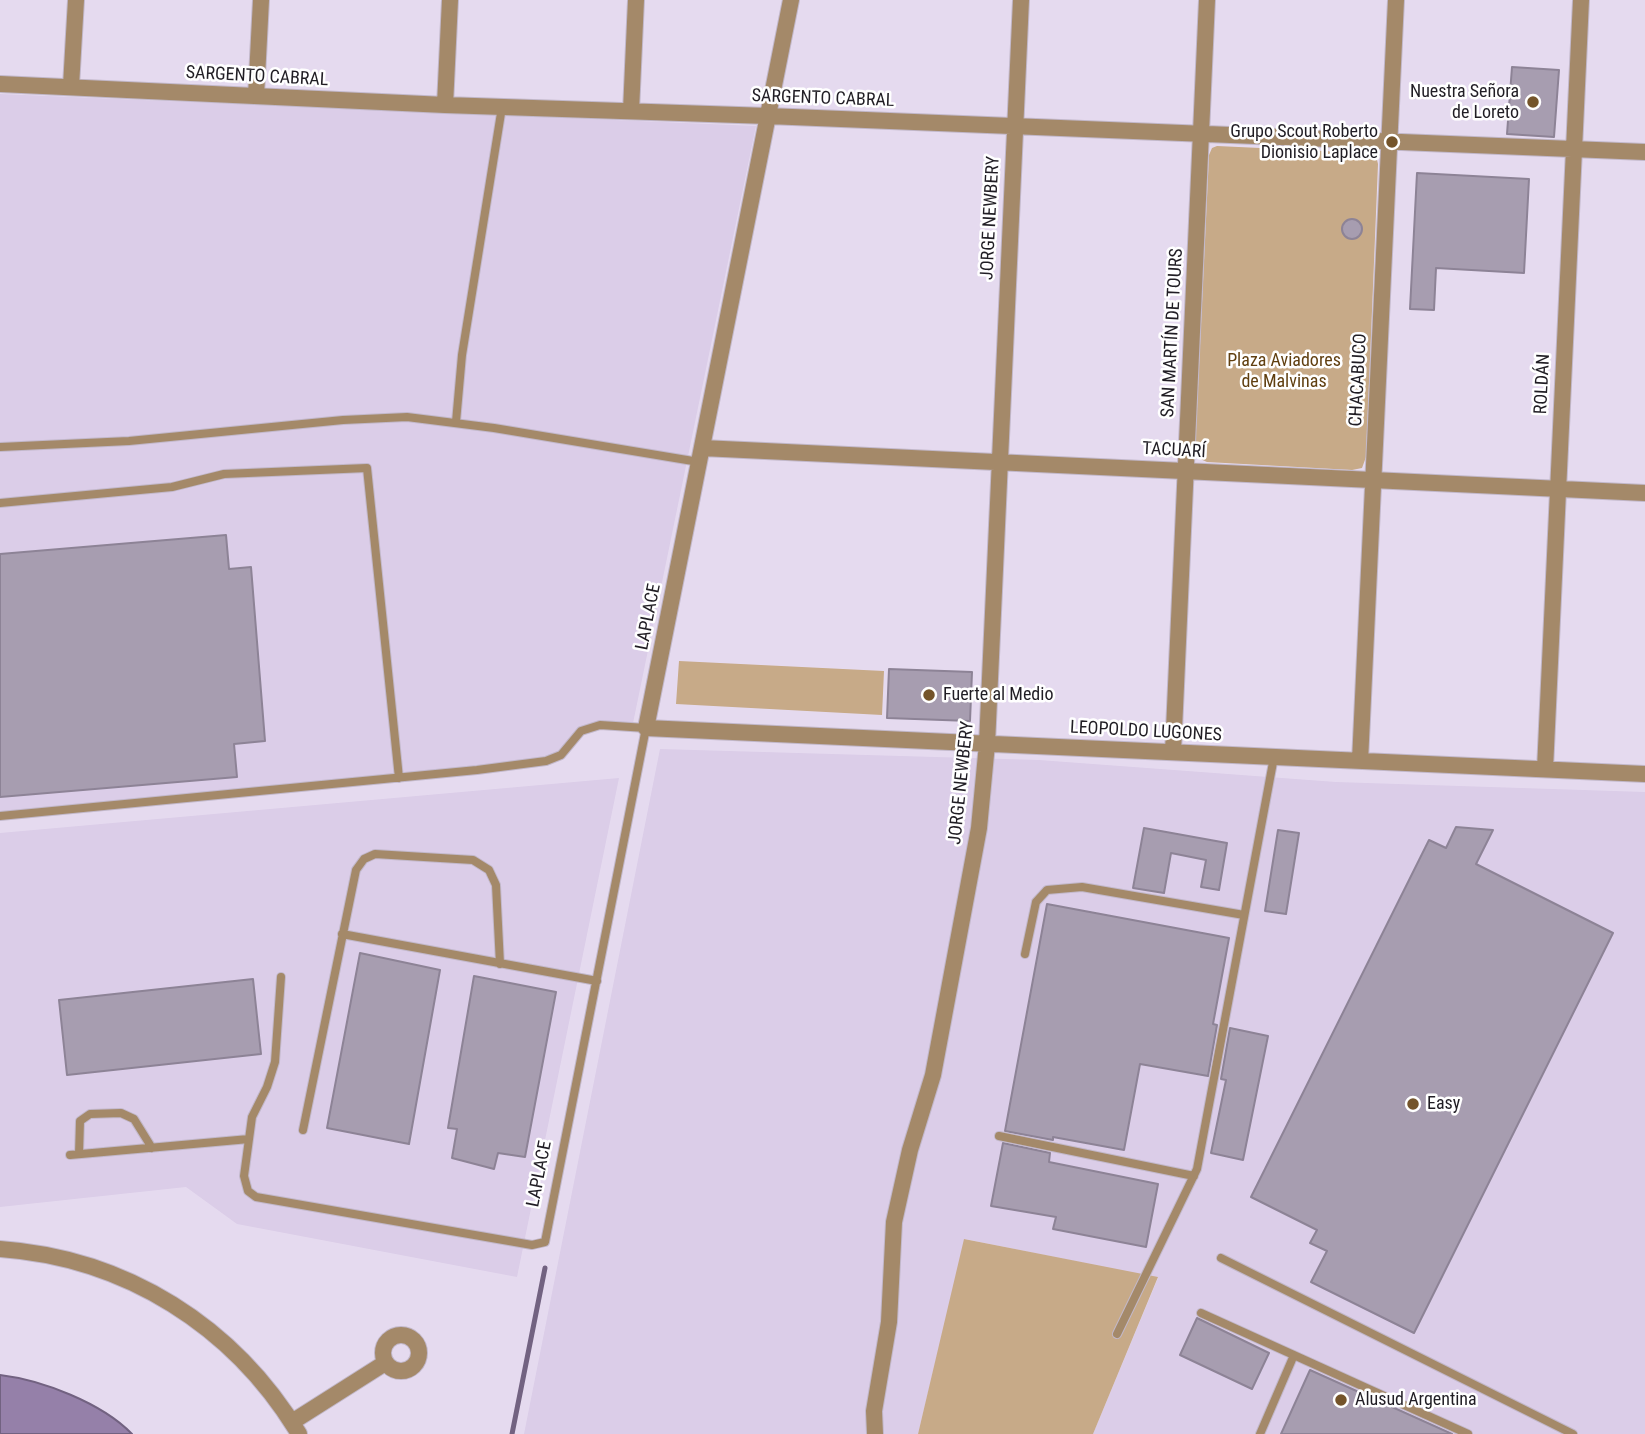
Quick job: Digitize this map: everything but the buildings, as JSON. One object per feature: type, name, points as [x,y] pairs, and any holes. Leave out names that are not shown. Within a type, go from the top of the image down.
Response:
[{"type":"street","points":[[71,86],[76,0]]},
{"type":"street","points":[[256,96],[261,0]]},
{"type":"street","points":[[445,105],[450,0]]},
{"type":"street","points":[[631,111],[636,0]]},
{"type":"street","name":"LAPLACE","points":[[646,729],[791,0]]},
{"type":"street","name":"JORGE NEWBERY","points":[[875,1434],[874,1411],[889,1322],[894,1222],[910,1150],[933,1075],[979,828],[987,744],[1021,0]]},
{"type":"street","name":"SAN MARTÍN DE TOURS","points":[[1173,752],[1207,0]]},
{"type":"street","name":"CHACABUCO","points":[[1360,761],[1396,0]]},
{"type":"street","name":"ROLDÁN","points":[[1545,769],[1581,0]]},
{"type":"street","name":"SARGENTO CABRAL","points":[[0,83],[445,105],[1645,152]]},
{"type":"street","name":"TACUARÍ","points":[[700,455],[1000,463],[1645,493]]},
{"type":"street","name":"LEOPOLDO LUGONES","points":[[646,729],[1645,774]]},
{"type":"street","points":[[0,1249],[30,1251],[77,1262],[120,1277],[169,1301],[218,1336],[239,1356],[295,1428],[385,1363]]},
{"type":"lane","points":[[456,422],[462,355],[502,107]]},
{"type":"lane","points":[[0,447],[129,441],[342,420],[407,417],[700,455]]},
{"type":"lane","points":[[0,503],[172,487],[224,474],[367,468],[399,778]]},
{"type":"lane","points":[[0,816],[399,778],[546,761],[561,755],[581,731],[600,726],[646,729]]},
{"type":"lane","name":"LAPLACE","points":[[249,1139],[244,1176],[248,1191],[256,1198],[532,1245],[545,1242],[646,729]]},
{"type":"lane","points":[[1117,1334],[1197,1168],[1274,757]]},
{"type":"lane","points":[[303,1130],[356,870],[364,859],[375,854],[473,860],[489,870],[496,886],[500,964]]},
{"type":"lane","points":[[1025,954],[1036,902],[1047,890],[1082,887],[1244,915]]},
{"type":"lane","points":[[342,934],[597,981]]},
{"type":"lane","points":[[152,1147],[134,1119],[121,1113],[90,1114],[80,1121],[74,1154],[249,1139],[252,1117],[267,1087],[275,1062],[282,977]]},
{"type":"lane","points":[[999,1136],[1194,1176]]},
{"type":"lane","points":[[1221,1258],[1573,1434]]},
{"type":"lane","points":[[1201,1313],[1468,1434]]},
{"type":"lane","points":[[1260,1434],[1294,1355]]},
{"type":"shaded area","points":[[0,94],[756,126],[632,728],[600,726],[581,731],[561,755],[546,761],[0,816]]},
{"type":"shaded area","points":[[660,749],[1039,760],[1336,782],[1645,792],[1645,1434],[1093,1434],[1158,1278],[965,1239],[918,1434],[524,1434]]},
{"type":"shaded area","points":[[619,778],[517,1277],[237,1224],[186,1187],[0,1207],[0,833]]},
{"type":"shaded area","points":[[0,1375],[34,1382],[88,1403],[105,1412],[132,1434],[0,1434]]},
{"type":"green space","name":"Plaza Aviadores de Malvinas","points":[[1217,146],[1368,153],[1376,156],[1378,164],[1366,457],[1362,468],[1352,470],[1207,462],[1198,458],[1195,451],[1209,155],[1212,148]]},
{"type":"green space","points":[[679,661],[884,671],[882,715],[676,704]]},
{"type":"green space","points":[[964,1239],[1158,1277],[1093,1434],[918,1434]]},
{"type":"waterway","points":[[512,1434],[545,1268]]},
{"type":"place","name":"Nuestra Señora de Loreto","points":[[1533,102]]},
{"type":"place","name":"Grupo Scout Roberto Dionisio Laplace","points":[[1392,142]]},
{"type":"place","name":"Fuerte al Medio","points":[[929,695]]},
{"type":"place","name":"Easy","points":[[1413,1104]]},
{"type":"place","name":"Alusud Argentina","points":[[1341,1400]]}]
